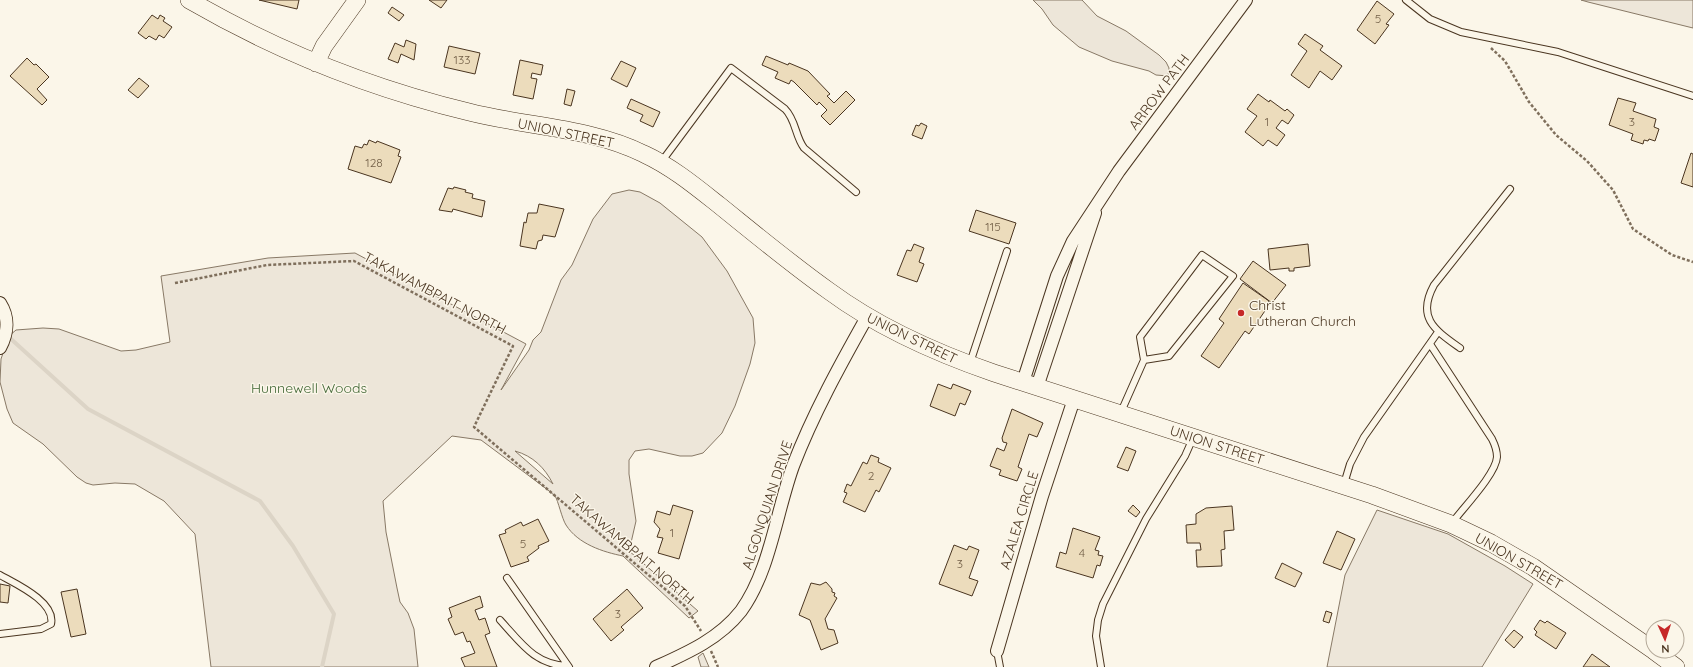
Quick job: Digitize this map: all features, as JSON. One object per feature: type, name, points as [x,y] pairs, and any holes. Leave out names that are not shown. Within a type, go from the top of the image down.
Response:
[{"type":"street","name":"UNION STREET","points":[[189,0],[274,45],[316,63],[383,87],[467,112],[603,138],[637,150],[661,162],[697,188],[828,290],[867,317],[926,347],[1030,385],[1343,485],[1451,524],[1491,542],[1533,567],[1645,645]]},
{"type":"street","points":[[316,63],[327,40],[357,0]]},
{"type":"street","name":"ARROW PATH","points":[[1030,385],[1064,258],[1083,224],[1098,204],[1119,170],[1246,0]]},
{"type":"street","points":[[0,303],[7,319],[6,330],[0,348]]},
{"type":"street","name":"ALGONQUIAN DRIVE","points":[[656,667],[707,642],[727,626],[740,612],[761,573],[780,507],[802,444],[820,404],[867,317]]},
{"type":"street","name":"AZALEA CIRCLE","points":[[997,651],[1042,496],[1074,399]]},
{"type":"street","name":"UNION STREET","points":[[1665,659],[1676,667]]},
{"type":"lane","points":[[1406,0],[1418,11],[1444,26],[1482,37],[1558,52],[1693,96]]},
{"type":"lane","points":[[661,162],[731,68],[786,109],[791,115],[799,141],[804,148],[856,192]]},
{"type":"lane","points":[[1460,348],[1431,325],[1427,316],[1427,304],[1430,293],[1434,285],[1510,189]]},
{"type":"lane","points":[[970,364],[1007,251]]},
{"type":"lane","points":[[1120,414],[1144,360],[1140,337],[1202,255],[1233,276],[1169,356],[1144,360]]},
{"type":"lane","points":[[1343,485],[1350,464],[1364,437],[1438,332]]},
{"type":"lane","points":[[1430,344],[1492,439],[1496,448],[1497,457],[1490,474],[1451,524]]},
{"type":"lane","points":[[1102,667],[1096,636],[1098,620],[1103,604],[1146,519],[1185,456],[1193,437]]},
{"type":"lane","points":[[0,575],[43,601],[52,618],[51,624],[41,629],[0,634]]},
{"type":"lane","points":[[507,578],[568,666]]},
{"type":"lane","points":[[500,620],[528,650],[543,661],[558,666],[568,666]]},
{"type":"lane","points":[[997,651],[1000,667]]},
{"type":"path","points":[[1482,37],[1505,61],[1529,102],[1556,135],[1587,161],[1613,190],[1633,229],[1672,255],[1693,262]]},
{"type":"path","name":"TAKAWAMBPAIT NORTH","points":[[175,283],[266,265],[354,261],[513,346],[474,427],[685,606],[707,642],[718,667]]},
{"type":"green space","points":[[1033,0],[1082,0],[1097,16],[1126,31],[1159,55],[1166,62],[1169,68],[1168,76],[1156,75],[1149,71],[1112,61],[1079,47],[1053,25],[1042,9]]},
{"type":"green space","points":[[1581,0],[1693,0],[1693,28],[1588,2]]},
{"type":"green space","name":"Hunnewell Woods","points":[[629,190],[640,192],[660,203],[702,237],[727,271],[753,318],[755,343],[750,364],[735,406],[722,433],[703,453],[692,456],[680,456],[649,449],[635,451],[629,460],[629,474],[636,521],[628,550],[698,611],[689,618],[623,556],[592,546],[571,532],[566,525],[555,496],[548,490],[481,440],[452,436],[383,501],[386,532],[397,588],[400,602],[408,613],[414,629],[418,667],[211,667],[195,534],[164,501],[135,484],[115,483],[93,485],[86,483],[77,477],[43,444],[13,423],[7,409],[0,382],[1,359],[9,336],[16,330],[43,328],[59,329],[121,351],[136,350],[170,342],[161,276],[268,258],[355,253],[526,344],[501,390],[529,350],[533,340],[541,332],[561,280],[572,265],[593,219],[612,194]],"holes":[[[515,451],[538,463],[553,484]]]},
{"type":"green space","points":[[1377,510],[1448,534],[1505,566],[1533,584],[1482,667],[1327,667],[1345,575]]},
{"type":"green space","points":[[703,653],[709,667],[701,667],[698,657]]},
{"type":"building","points":[[259,0],[299,0],[297,9]]},
{"type":"building","points":[[429,0],[447,0],[441,8]]},
{"type":"building","points":[[1377,1],[1394,14],[1386,24],[1389,25],[1375,44],[1357,30]]},
{"type":"building","points":[[392,7],[404,15],[399,21],[388,13]]},
{"type":"building","points":[[152,15],[158,19],[160,15],[165,18],[163,21],[172,27],[164,38],[159,35],[156,40],[149,36],[146,39],[138,33]]},
{"type":"building","points":[[1305,34],[1323,46],[1320,50],[1342,66],[1332,80],[1320,71],[1309,88],[1291,75],[1307,51],[1298,44]]},
{"type":"building","points":[[406,40],[416,44],[414,60],[401,54],[398,63],[388,59],[395,43],[404,47]]},
{"type":"building","points":[[449,46],[480,53],[475,74],[444,67]]},
{"type":"building","points":[[766,56],[808,71],[830,94],[827,96],[834,103],[846,91],[855,100],[830,125],[821,116],[827,110],[819,102],[817,105],[791,80],[789,84],[775,78],[778,72],[762,65]]},
{"type":"building","points":[[27,58],[34,65],[36,64],[49,77],[37,89],[47,100],[42,105],[10,76]]},
{"type":"building","points":[[520,60],[543,65],[541,75],[532,73],[531,78],[537,79],[533,99],[513,95]]},
{"type":"building","points":[[621,61],[636,68],[627,87],[611,79]]},
{"type":"building","points":[[139,78],[149,86],[138,98],[128,90]]},
{"type":"building","points":[[567,89],[575,91],[571,106],[564,104]]},
{"type":"building","points":[[1258,94],[1269,102],[1270,100],[1285,111],[1287,109],[1294,115],[1288,124],[1282,120],[1276,128],[1285,135],[1277,146],[1268,140],[1263,146],[1245,132],[1257,116],[1247,109]]},
{"type":"building","points":[[1618,98],[1636,103],[1633,111],[1656,119],[1654,127],[1659,129],[1655,141],[1649,139],[1648,141],[1644,140],[1643,144],[1631,140],[1633,134],[1609,125]]},
{"type":"building","points":[[631,99],[660,112],[653,127],[640,121],[643,115],[627,108]]},
{"type":"building","points":[[921,123],[927,126],[922,139],[912,135],[916,125],[919,126]]},
{"type":"building","points":[[369,140],[376,143],[377,141],[400,150],[398,156],[401,157],[391,183],[348,169],[355,146],[362,148],[364,144],[367,145]]},
{"type":"building","points":[[1691,153],[1693,154],[1693,187],[1681,183]]},
{"type":"building","points":[[454,187],[466,190],[465,192],[473,194],[472,198],[485,201],[482,217],[453,209],[452,212],[439,210],[448,188],[453,189]]},
{"type":"building","points":[[539,204],[564,209],[555,237],[543,235],[542,240],[538,241],[536,249],[520,246],[524,222],[526,223],[528,213],[537,213]]},
{"type":"building","points":[[976,210],[1016,223],[1009,244],[969,231]]},
{"type":"building","points":[[914,244],[924,248],[919,262],[924,264],[917,282],[897,275],[907,250],[911,251]]},
{"type":"building","points":[[1308,244],[1310,266],[1294,268],[1294,271],[1289,271],[1289,268],[1270,270],[1268,249]]},
{"type":"building","points":[[1253,261],[1286,285],[1272,303],[1240,279]]},
{"type":"building","points":[[1243,283],[1269,301],[1267,304],[1269,305],[1249,334],[1245,331],[1219,368],[1201,356],[1224,323],[1219,319]]},
{"type":"building","points":[[938,384],[951,389],[953,384],[971,391],[965,405],[960,403],[955,416],[930,406]]},
{"type":"building","points":[[1012,409],[1043,423],[1037,437],[1029,434],[1018,467],[1022,469],[1017,481],[999,475],[1001,470],[990,466],[997,448],[1004,451],[1007,443],[1003,442],[1002,438]]},
{"type":"building","points":[[1126,447],[1136,451],[1128,471],[1117,467]]},
{"type":"building","points":[[871,455],[879,458],[878,462],[891,468],[879,492],[876,490],[865,512],[843,502],[847,493],[844,492],[847,484],[851,486],[863,462],[867,464]]},
{"type":"building","points":[[673,505],[693,511],[679,559],[658,553],[663,538],[657,537],[660,529],[654,522],[657,511],[670,515]]},
{"type":"building","points":[[1133,505],[1140,512],[1136,517],[1128,511]]},
{"type":"building","points":[[1232,506],[1234,530],[1224,531],[1225,549],[1221,550],[1222,566],[1197,567],[1196,550],[1201,550],[1200,543],[1187,543],[1186,525],[1196,524],[1196,514],[1206,508]]},
{"type":"building","points":[[538,519],[549,541],[538,546],[539,548],[527,557],[529,561],[511,567],[499,535],[506,533],[505,530],[521,522],[523,526]]},
{"type":"building","points":[[1073,528],[1100,537],[1095,550],[1099,551],[1098,555],[1103,556],[1100,566],[1097,565],[1093,578],[1056,567],[1060,552],[1066,554]]},
{"type":"building","points":[[1337,531],[1355,539],[1341,570],[1323,563]]},
{"type":"building","points":[[954,545],[967,550],[969,546],[979,550],[969,578],[978,581],[972,596],[939,584]]},
{"type":"building","points":[[1282,563],[1302,573],[1295,587],[1275,578]]},
{"type":"building","points":[[826,582],[832,589],[832,592],[835,593],[834,596],[837,598],[825,619],[828,629],[834,630],[838,643],[821,650],[810,620],[799,615],[811,583],[820,585]]},
{"type":"building","points":[[0,584],[10,586],[8,603],[0,602]]},
{"type":"building","points":[[77,589],[86,634],[71,637],[61,592]]},
{"type":"building","points":[[627,589],[643,608],[621,627],[624,630],[611,641],[593,619]]},
{"type":"building","points":[[480,596],[483,607],[475,610],[479,620],[485,618],[490,633],[485,635],[497,667],[465,667],[461,658],[475,653],[470,641],[467,642],[463,632],[455,635],[448,619],[452,617],[449,608]]},
{"type":"building","points":[[1326,611],[1332,613],[1329,623],[1323,621]]},
{"type":"building","points":[[1540,620],[1545,623],[1547,621],[1566,633],[1556,649],[1535,635],[1537,632],[1534,629]]},
{"type":"building","points":[[1514,630],[1523,637],[1514,648],[1505,640]]},
{"type":"building","points":[[1592,654],[1610,667],[1583,667]]},
{"type":"waterway","points":[[11,339],[88,409],[260,501],[293,546],[334,614],[322,667]]},
{"type":"place","name":"Christ Lutheran Church","points":[[1241,313]]}]
